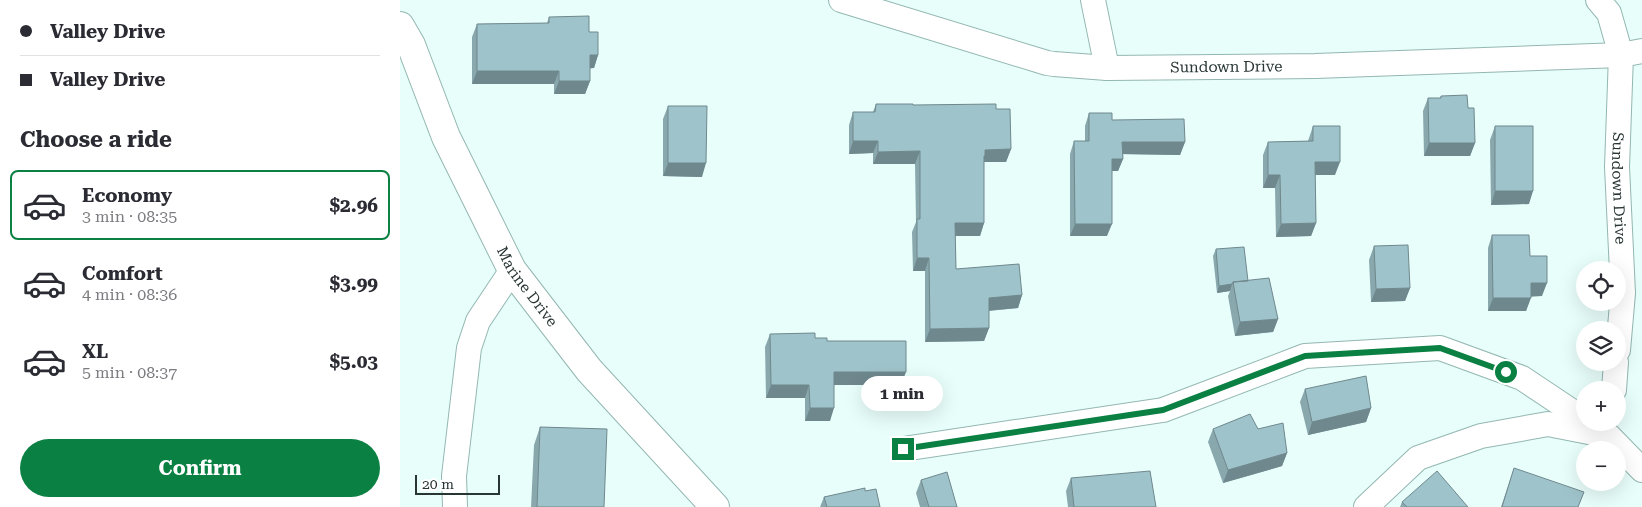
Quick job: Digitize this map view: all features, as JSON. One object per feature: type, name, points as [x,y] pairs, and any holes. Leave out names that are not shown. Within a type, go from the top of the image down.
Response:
[{"type":"street","name":"Sundown Drive","points":[[841,0],[1046,63],[1107,68],[1315,66],[1631,53],[1617,167],[1623,293],[1621,321]]},
{"type":"street","points":[[1093,0],[1107,68]]},
{"type":"street","points":[[1598,0],[1609,13],[1631,53]]},
{"type":"street","name":"Marine Drive","points":[[400,26],[411,45],[446,137],[512,270],[589,370],[715,507]]},
{"type":"street","points":[[455,507],[454,476],[469,348],[478,321],[512,270]]},
{"type":"street","points":[[903,449],[1163,410],[1305,356],[1440,348],[1522,378],[1576,414]]},
{"type":"street","points":[[1366,507],[1418,458],[1481,436],[1548,424],[1576,426]]},
{"type":"street","points":[[1612,431],[1642,470]]},
{"type":"building","points":[[589,16],[589,32],[598,32],[598,55],[590,55],[590,81],[559,81],[559,71],[477,71],[477,24],[549,23],[549,17]]},
{"type":"building","points":[[1467,95],[1468,108],[1474,108],[1475,143],[1429,143],[1428,98]]},
{"type":"building","points":[[876,104],[996,104],[996,109],[1010,109],[1011,149],[985,150],[984,223],[955,223],[956,269],[1019,264],[1022,295],[989,298],[989,328],[930,329],[929,258],[917,258],[917,219],[920,219],[920,151],[878,152],[878,141],[853,141],[853,112],[875,112]]},
{"type":"building","points":[[668,106],[707,106],[706,163],[668,163]]},
{"type":"building","points":[[1089,113],[1112,113],[1112,120],[1184,119],[1185,142],[1122,142],[1123,159],[1112,159],[1112,224],[1075,224],[1074,141],[1089,141]]},
{"type":"building","points":[[1313,126],[1340,126],[1340,162],[1315,162],[1316,223],[1281,224],[1280,175],[1268,175],[1268,142],[1313,141]]},
{"type":"building","points":[[1495,126],[1533,126],[1533,191],[1495,191]]},
{"type":"building","points":[[1492,235],[1529,235],[1530,256],[1547,256],[1547,283],[1531,283],[1531,298],[1493,298]]},
{"type":"building","points":[[1408,245],[1410,288],[1376,289],[1374,246]]},
{"type":"building","points":[[1244,247],[1248,281],[1233,282],[1232,284],[1219,286],[1216,249]]},
{"type":"building","points":[[1269,278],[1278,319],[1240,322],[1233,282]]},
{"type":"building","points":[[815,333],[815,338],[827,338],[827,341],[906,341],[906,372],[834,372],[834,408],[810,408],[809,385],[771,385],[770,334]]},
{"type":"building","points":[[1366,376],[1371,408],[1312,422],[1305,389]]},
{"type":"building","points":[[1250,414],[1258,429],[1283,423],[1287,453],[1228,470],[1213,429]]},
{"type":"building","points":[[540,427],[607,429],[604,507],[537,507]]},
{"type":"building","points":[[1514,468],[1576,489],[1576,491],[1584,492],[1578,507],[1502,507]]},
{"type":"building","points":[[1150,471],[1156,507],[1074,507],[1071,478]]},
{"type":"building","points":[[1437,471],[1468,507],[1407,507],[1402,502]]},
{"type":"building","points":[[947,472],[957,507],[929,507],[921,480]]},
{"type":"building","points":[[865,488],[865,491],[876,489],[880,507],[827,507],[824,497]]},
{"type":"route","points":[[903,449],[1163,410],[1305,356],[1440,348],[1506,372]]}]
